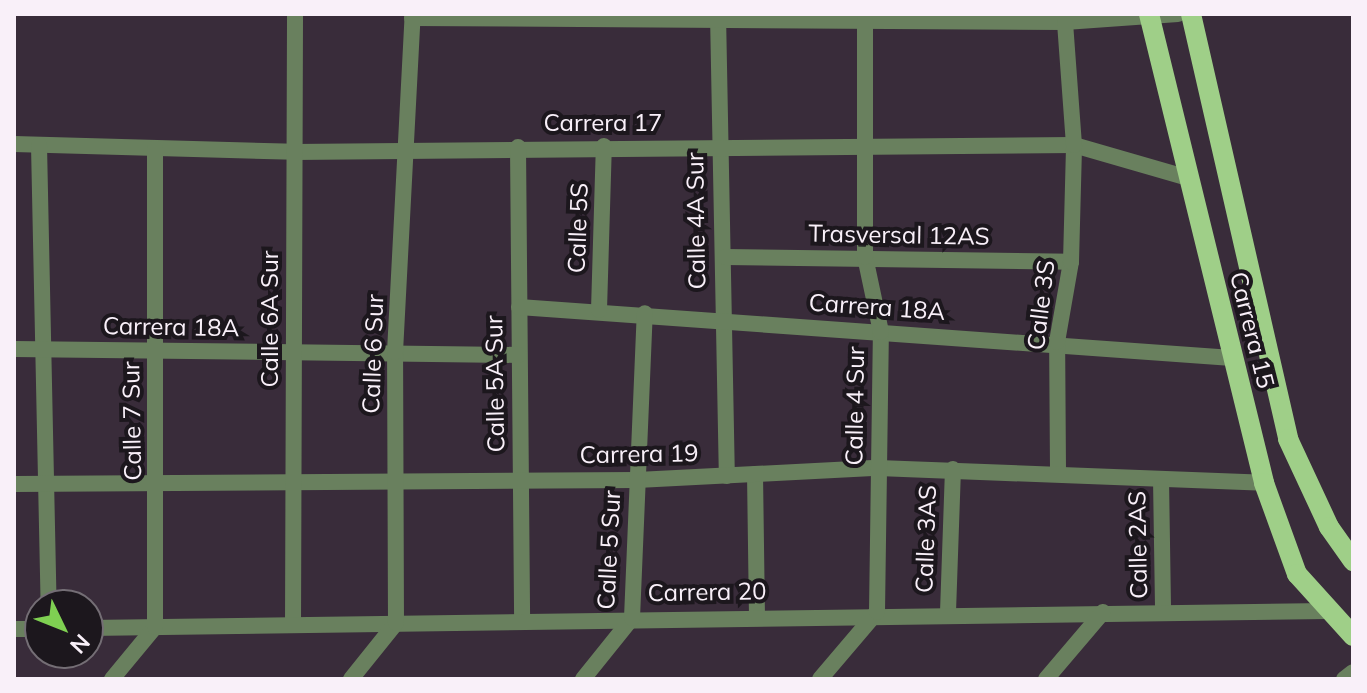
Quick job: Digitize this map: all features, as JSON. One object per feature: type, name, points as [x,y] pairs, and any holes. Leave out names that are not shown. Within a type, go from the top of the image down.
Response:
[{"type":"main road","name":"Carrera 15","points":[[1191,14],[1288,439],[1353,561]]},
{"type":"main road","name":"Carrera 15","points":[[1150,17],[1264,483],[1297,574],[1327,611],[1353,636]]},
{"type":"street","name":"Calle 6A Sur","points":[[293,625],[295,14]]},
{"type":"street","points":[[412,16],[718,16],[865,20],[939,17],[1065,22],[1178,14]]},
{"type":"street","name":"Calle 6 Sur","points":[[396,623],[395,352],[409,148],[412,16]]},
{"type":"street","name":"Calle 4A Sur","points":[[718,16],[718,147],[725,257],[720,321],[727,476]]},
{"type":"street","name":"Calle 4 Sur","points":[[865,20],[865,257],[881,332],[877,612]]},
{"type":"street","name":"Calle 3S","points":[[1058,470],[1057,342],[1071,262],[1074,145],[1065,22]]},
{"type":"street","name":"Carrera 17","points":[[14,144],[294,152],[604,146],[1074,145],[1188,178]]},
{"type":"street","points":[[39,145],[49,589]]},
{"type":"street","name":"Calle 5S","points":[[599,310],[604,146]]},
{"type":"street","name":"Calle 5A Sur","points":[[518,147],[522,620]]},
{"type":"street","name":"Calle 7 Sur","points":[[155,148],[155,627]]},
{"type":"street","name":"Trasversal 12AS","points":[[725,257],[1071,262]]},
{"type":"street","name":"Carrera 18A","points":[[519,307],[1057,342],[1232,358]]},
{"type":"street","name":"Calle 5 Sur","points":[[583,679],[632,618],[645,313]]},
{"type":"street","name":"Carrera 18A","points":[[14,349],[519,355]]},
{"type":"street","name":"Carrera 19","points":[[14,484],[157,487],[520,478],[637,480],[878,468],[1058,470],[1161,479],[1264,483]]},
{"type":"street","name":"Calle 3AS","points":[[948,612],[953,469]]},
{"type":"street","points":[[755,474],[757,616]]},
{"type":"street","name":"Calle 2AS","points":[[1161,479],[1163,612]]},
{"type":"street","name":"Carrera 20","points":[[104,628],[877,612],[1327,611]]},
{"type":"street","points":[[820,679],[877,612]]},
{"type":"street","points":[[1046,679],[1103,612]]},
{"type":"street","points":[[351,679],[396,623]]},
{"type":"street","points":[[112,679],[155,627]]},
{"type":"street","points":[[1344,679],[1353,672]]}]
